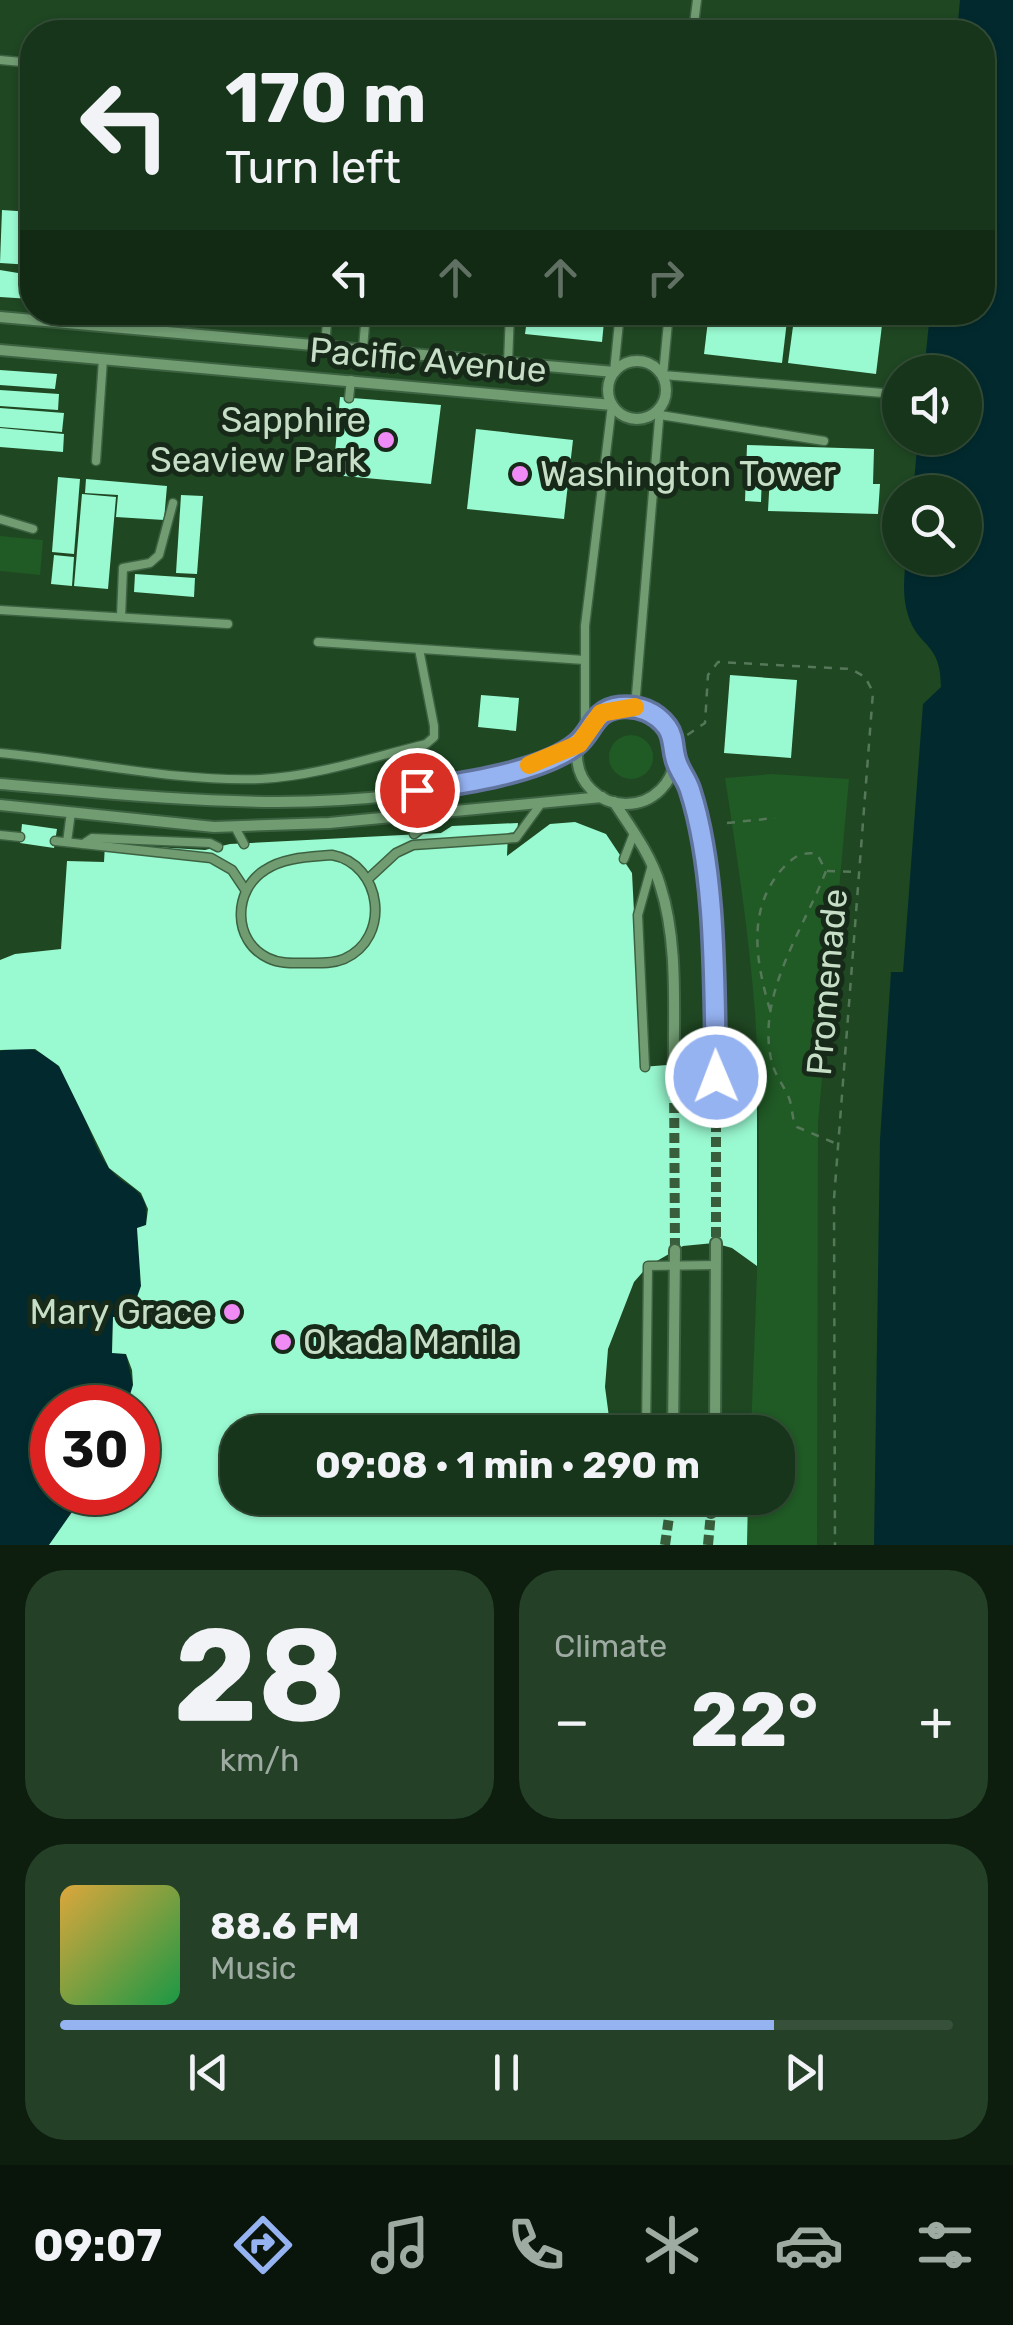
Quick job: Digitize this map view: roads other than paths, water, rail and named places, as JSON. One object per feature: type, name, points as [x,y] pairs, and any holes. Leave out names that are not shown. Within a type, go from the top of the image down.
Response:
[{"type":"street","name":"Pacific Avenue","points":[[138,325],[614,372]]},
{"type":"street","name":"Pacific Avenue","points":[[0,350],[612,405]]},
{"type":"street","points":[[640,361],[663,375],[667,392],[660,412],[635,420],[612,405],[608,384],[614,372],[640,361]]},
{"type":"street","points":[[675,760],[658,792],[642,802],[614,802],[602,797],[579,768],[579,744],[585,730],[601,713],[635,707],[660,720],[674,744],[675,760],[692,795],[701,849],[714,967],[716,1077]]},
{"type":"street","points":[[0,784],[215,803],[270,803],[417,790],[488,779],[579,744]]},
{"type":"street","points":[[0,805],[236,827],[602,797]]},
{"type":"street","points":[[614,802],[662,889],[670,943],[674,1074]]},
{"type":"street","points":[[715,1415],[716,1242]]},
{"type":"street","points":[[673,1415],[675,1250]]},
{"type":"lane","points":[[325,345],[327,325]]},
{"type":"lane","points":[[363,348],[365,325]]},
{"type":"lane","points":[[508,362],[509,325]]},
{"type":"lane","points":[[614,372],[619,325]]},
{"type":"lane","points":[[668,325],[663,375],[882,393]]},
{"type":"lane","points":[[96,461],[103,359]]},
{"type":"lane","points":[[348,398],[350,380]]},
{"type":"lane","points":[[585,730],[584,660],[612,405]]},
{"type":"lane","points":[[635,707],[660,412],[824,440]]},
{"type":"lane","points":[[120,617],[123,568],[150,563],[159,555],[174,503]]},
{"type":"lane","points":[[0,519],[33,529]]},
{"type":"lane","points":[[0,610],[228,624]]},
{"type":"lane","points":[[318,642],[584,660]]},
{"type":"lane","points":[[0,752],[104,769],[259,779],[300,775],[426,744],[434,737],[434,726],[418,649]]},
{"type":"lane","points":[[369,878],[396,853],[413,845],[516,838],[540,805]]},
{"type":"lane","points":[[414,834],[446,810]]},
{"type":"lane","points":[[67,842],[71,812]]},
{"type":"lane","points":[[149,842],[151,820]]},
{"type":"lane","points":[[236,827],[244,844]]},
{"type":"lane","points":[[624,859],[634,833]]},
{"type":"lane","points":[[0,835],[20,837]]},
{"type":"lane","points":[[83,844],[92,838],[210,843],[218,847]]},
{"type":"lane","points":[[55,840],[211,858],[232,870],[246,891]]},
{"type":"lane","points":[[318,856],[344,857],[369,878],[374,903],[370,932],[356,952],[327,962],[278,962],[258,952],[242,929],[246,891],[256,878],[277,864],[318,856]]},
{"type":"lane","points":[[644,1062],[638,916],[652,865]]},
{"type":"lane","points":[[646,1415],[648,1266],[716,1265]]},
{"type":"water","points":[[960,0],[1013,0],[1013,1545],[874,1545],[880,1140],[891,972],[903,972],[923,704],[941,687],[937,661],[908,615],[905,575],[982,575],[982,475],[915,475],[916,455],[982,455],[982,355],[926,355],[929,325],[995,325],[995,20],[958,20]]},
{"type":"water","points":[[20,1047],[40,1052],[55,1063],[76,1094],[107,1165],[140,1195],[146,1212],[146,1225],[137,1229],[141,1286],[130,1317],[113,1318],[112,1352],[126,1354],[133,1385],[30,1385],[30,1515],[70,1515],[49,1545],[0,1545],[0,1051]]},
{"type":"tunnel","points":[[674,1073],[675,1250]]},
{"type":"tunnel","points":[[716,1077],[716,1243]]},
{"type":"tunnel","points":[[665,1545],[669,1515]]},
{"type":"tunnel","points":[[708,1545],[711,1515]]},
{"type":"place","name":"Sapphire Seaview Park","points":[[386,440]]},
{"type":"place","name":"Washington Tower","points":[[520,474]]},
{"type":"place","name":"Mary Grace","points":[[232,1312]]},
{"type":"place","name":"Okada Manila","points":[[283,1342]]}]
